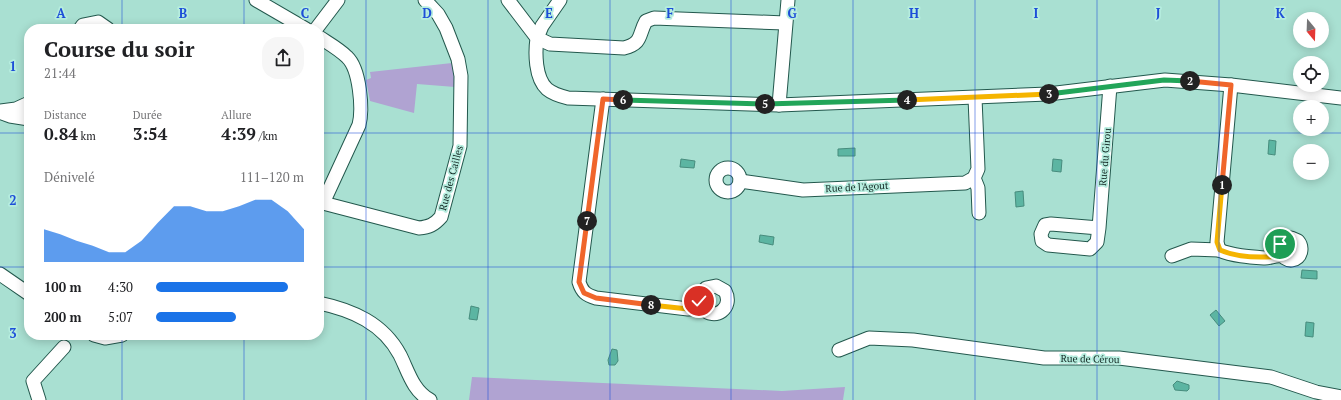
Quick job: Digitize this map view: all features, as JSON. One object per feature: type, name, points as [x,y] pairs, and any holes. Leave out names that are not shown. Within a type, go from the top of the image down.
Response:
[{"type":"street","points":[[256,0],[297,24]]},
{"type":"street","points":[[320,24],[338,0]]},
{"type":"street","name":"Rue des Cailles","points":[[324,203],[419,228],[432,226],[441,217],[460,146],[461,76],[458,59],[446,28],[438,14],[425,0]]},
{"type":"street","points":[[508,0],[537,38],[550,44],[624,48],[632,46],[638,42],[646,21],[654,18],[785,23]]},
{"type":"street","points":[[560,0],[542,26],[537,38],[535,53],[540,76],[548,90],[568,98],[779,105],[975,98],[1065,93],[1164,80],[1231,85],[1341,98]]},
{"type":"street","points":[[779,105],[788,0]]},
{"type":"street","points":[[88,24],[98,22],[101,24]]},
{"type":"street","name":"Rue des Cailles","points":[[324,41],[348,58],[353,65],[356,74],[361,115],[359,126],[324,196]]},
{"type":"street","points":[[1220,250],[1217,242],[1231,85]]},
{"type":"street","name":"Rue du Girou","points":[[1099,228],[1110,86]]},
{"type":"street","points":[[975,98],[978,168],[974,178],[978,188],[979,213]]},
{"type":"street","points":[[603,99],[579,282],[582,289],[588,296],[596,298],[688,309],[702,308]]},
{"type":"street","points":[[0,111],[16,109],[24,105]]},
{"type":"street","points":[[0,111],[10,116],[24,119]]},
{"type":"street","name":"Rue de l'Agout","points":[[740,181],[803,190],[965,183],[974,178]]},
{"type":"street","points":[[1172,256],[1191,249],[1220,250],[1229,254],[1266,258],[1282,256]]},
{"type":"street","points":[[0,274],[24,291]]},
{"type":"street","points":[[324,304],[350,311],[369,321],[388,336],[399,353],[414,385],[420,393],[430,400]]},
{"type":"street","name":"Rue de Cérou","points":[[839,350],[869,338],[913,340],[1044,358],[1119,358],[1271,377],[1316,392],[1341,397]]},
{"type":"street","points":[[39,400],[33,381],[64,346]]},
{"type":"shaded area","points":[[452,63],[455,74],[455,87],[417,84],[414,113],[370,101],[366,80],[371,78],[370,72]]},
{"type":"shaded area","points":[[1269,140],[1276,141],[1275,155],[1268,154]]},
{"type":"shaded area","points":[[855,148],[855,156],[838,156],[838,149]]},
{"type":"shaded area","points":[[681,159],[695,161],[694,168],[680,167]]},
{"type":"shaded area","points":[[1053,159],[1062,160],[1061,172],[1052,171]]},
{"type":"shaded area","points":[[1023,191],[1024,206],[1016,207],[1015,192]]},
{"type":"shaded area","points":[[760,235],[774,237],[773,245],[759,242]]},
{"type":"shaded area","points":[[1302,270],[1317,271],[1317,279],[1301,278]]},
{"type":"shaded area","points":[[471,306],[479,308],[477,320],[469,319]]},
{"type":"shaded area","points":[[1216,310],[1225,321],[1219,326],[1210,315]]},
{"type":"shaded area","points":[[1306,322],[1314,323],[1313,337],[1305,336]]},
{"type":"shaded area","points":[[612,349],[617,350],[618,361],[615,365],[609,365],[608,360]]},
{"type":"shaded area","points":[[472,377],[782,391],[845,387],[843,400],[469,400]]},
{"type":"shaded area","points":[[1177,381],[1189,385],[1189,389],[1187,391],[1175,390],[1173,385]]},
{"type":"route","points":[[699,301],[702,308],[688,309],[596,298],[588,296],[582,289],[579,282],[603,99],[779,105],[975,98],[1065,93],[1164,80],[1231,85],[1217,242],[1220,250],[1229,254],[1266,258],[1282,256],[1279,252],[1280,244]]}]
